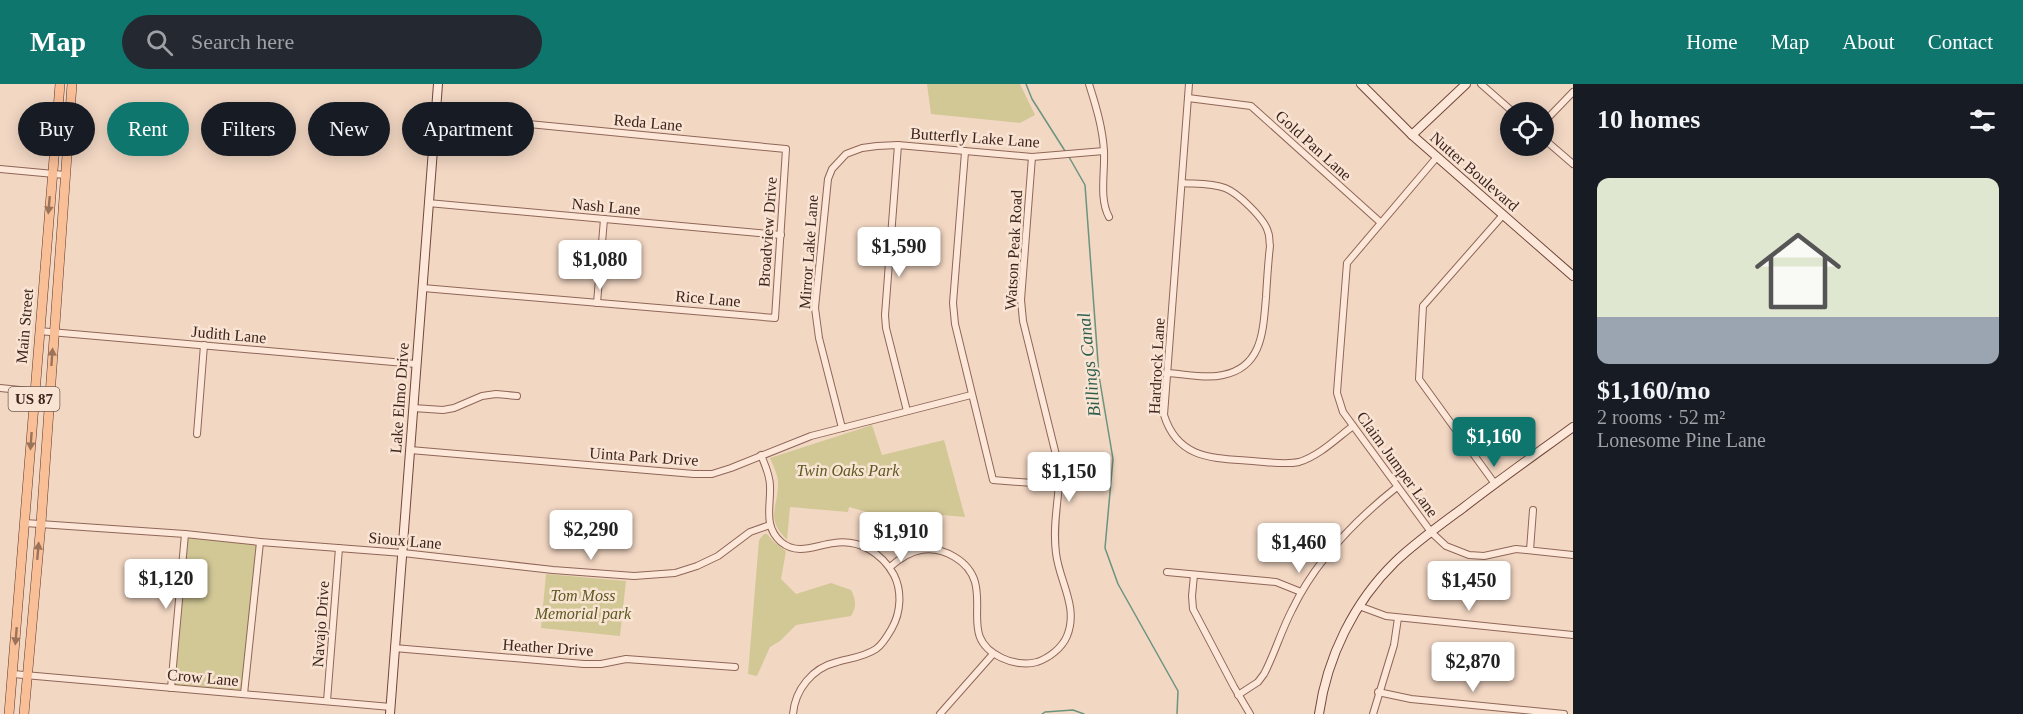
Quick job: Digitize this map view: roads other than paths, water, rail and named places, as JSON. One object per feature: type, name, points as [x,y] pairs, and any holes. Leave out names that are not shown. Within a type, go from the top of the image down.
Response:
[{"type":"main road","name":"Main Street","points":[[9,714],[60,84]]},
{"type":"main road","name":"Main Street","points":[[24,714],[41,523],[72,84]]},
{"type":"street","name":"Lake Elmo Drive","points":[[436,102],[438,84]]},
{"type":"street","points":[[1089,84],[1097,111],[1104,151],[1104,208],[1109,217]]},
{"type":"street","name":"Hardrock Lane","points":[[1189,84],[1164,415],[1168,428],[1178,441],[1193,453],[1212,458],[1278,463],[1299,462],[1317,453],[1353,426]]},
{"type":"street","name":"Nutter Boulevard","points":[[1361,84],[1412,135],[1573,276]]},
{"type":"street","points":[[1412,135],[1466,84]]},
{"type":"street","points":[[1481,84],[1502,102]]},
{"type":"street","points":[[1554,112],[1573,92]]},
{"type":"street","name":"Gold Pan Lane","points":[[1188,98],[1251,106],[1380,222]]},
{"type":"street","name":"Reda Lane","points":[[534,125],[786,149]]},
{"type":"street","points":[[898,145],[885,315],[886,328],[907,411]]},
{"type":"street","name":"Butterfly Lake Lane","points":[[846,154],[862,148],[898,145],[1032,157],[1104,151]]},
{"type":"street","points":[[1554,148],[1573,164]]},
{"type":"street","name":"Broadview Drive","points":[[775,318],[786,149]]},
{"type":"street","points":[[965,152],[953,303],[955,324],[971,395],[993,480],[1059,485]]},
{"type":"street","name":"Mirror Lake Lane","points":[[842,428],[819,338],[815,308],[828,179],[832,169],[846,154]]},
{"type":"street","name":"Lake Elmo Drive","points":[[390,711],[432,156]]},
{"type":"street","name":"Watson Peak Road","points":[[993,654],[1022,664],[1035,662],[1052,655],[1066,639],[1072,622],[1071,606],[1058,569],[1055,552],[1054,530],[1059,485],[1057,459],[1023,321],[1021,300],[1032,157]]},
{"type":"street","name":"Claim Jumper Lane","points":[[1437,157],[1347,263],[1337,393],[1343,412],[1431,532],[1446,546],[1469,555],[1484,555],[1506,550],[1573,555]]},
{"type":"street","points":[[0,169],[65,174]]},
{"type":"street","points":[[1167,373],[1221,376],[1247,368],[1263,336],[1270,246],[1268,231],[1263,220],[1225,188],[1182,183]]},
{"type":"street","name":"Nash Lane","points":[[428,203],[781,235]]},
{"type":"street","points":[[1495,484],[1419,379],[1423,306],[1503,215]]},
{"type":"street","points":[[597,303],[604,219]]},
{"type":"street","name":"Rice Lane","points":[[423,288],[775,318]]},
{"type":"street","name":"Judith Lane","points":[[39,331],[416,364]]},
{"type":"street","points":[[197,434],[204,345]]},
{"type":"street","points":[[0,388],[49,393]]},
{"type":"street","points":[[413,408],[443,410],[482,396],[496,394],[517,396]]},
{"type":"street","name":"Uinta Park Drive","points":[[410,450],[712,474],[811,436],[971,395]]},
{"type":"street","points":[[1319,714],[1326,676],[1346,628],[1359,606],[1394,563],[1431,532],[1573,427]]},
{"type":"street","points":[[761,455],[770,485],[768,512],[770,525],[775,535],[783,543],[800,549],[847,542],[862,546],[876,553],[890,567],[898,582],[900,602],[897,620],[878,648],[865,655],[834,662],[811,676],[796,696],[793,714]]},
{"type":"street","points":[[1238,695],[1258,682],[1264,674],[1301,592],[1342,536],[1367,510],[1397,487]]},
{"type":"street","points":[[1530,550],[1533,510]]},
{"type":"street","name":"Sioux Lane","points":[[25,523],[185,534],[634,576],[675,573],[697,566],[718,556],[750,532],[770,525]]},
{"type":"street","points":[[171,688],[185,534]]},
{"type":"street","points":[[244,694],[260,542]]},
{"type":"street","name":"Navajo Drive","points":[[327,701],[339,549]]},
{"type":"street","points":[[890,567],[901,558],[923,549],[940,550],[955,556],[967,567],[974,580],[977,593],[976,618],[979,635],[993,654],[940,714]]},
{"type":"street","points":[[1167,572],[1275,582],[1301,592]]},
{"type":"street","points":[[1194,575],[1193,609],[1250,714]]},
{"type":"street","points":[[1359,606],[1376,614],[1398,618],[1573,634]]},
{"type":"street","points":[[1373,714],[1394,645],[1398,618]]},
{"type":"street","name":"Heather Drive","points":[[394,648],[584,664],[601,664],[626,659],[735,668]]},
{"type":"street","name":"Crow Lane","points":[[13,674],[327,701],[390,711]]},
{"type":"street","points":[[1226,692],[1234,687]]},
{"type":"street","points":[[1378,692],[1411,699],[1564,714]]},
{"type":"waterway","name":"Billings Canal","points":[[1026,84],[1032,99],[1065,151]]},
{"type":"waterway","name":"Billings Canal","points":[[1069,157],[1085,185],[1099,376],[1113,459],[1105,548],[1118,584],[1178,691],[1177,714]]},
{"type":"waterway","name":"Billings Canal","points":[[1042,714],[1073,710],[1084,714]]},
{"type":"park label","name":"Twin Oaks Park","points":[[848,470]]},
{"type":"park label","name":"Tom Moss Memorial park","points":[[583,604]]}]
